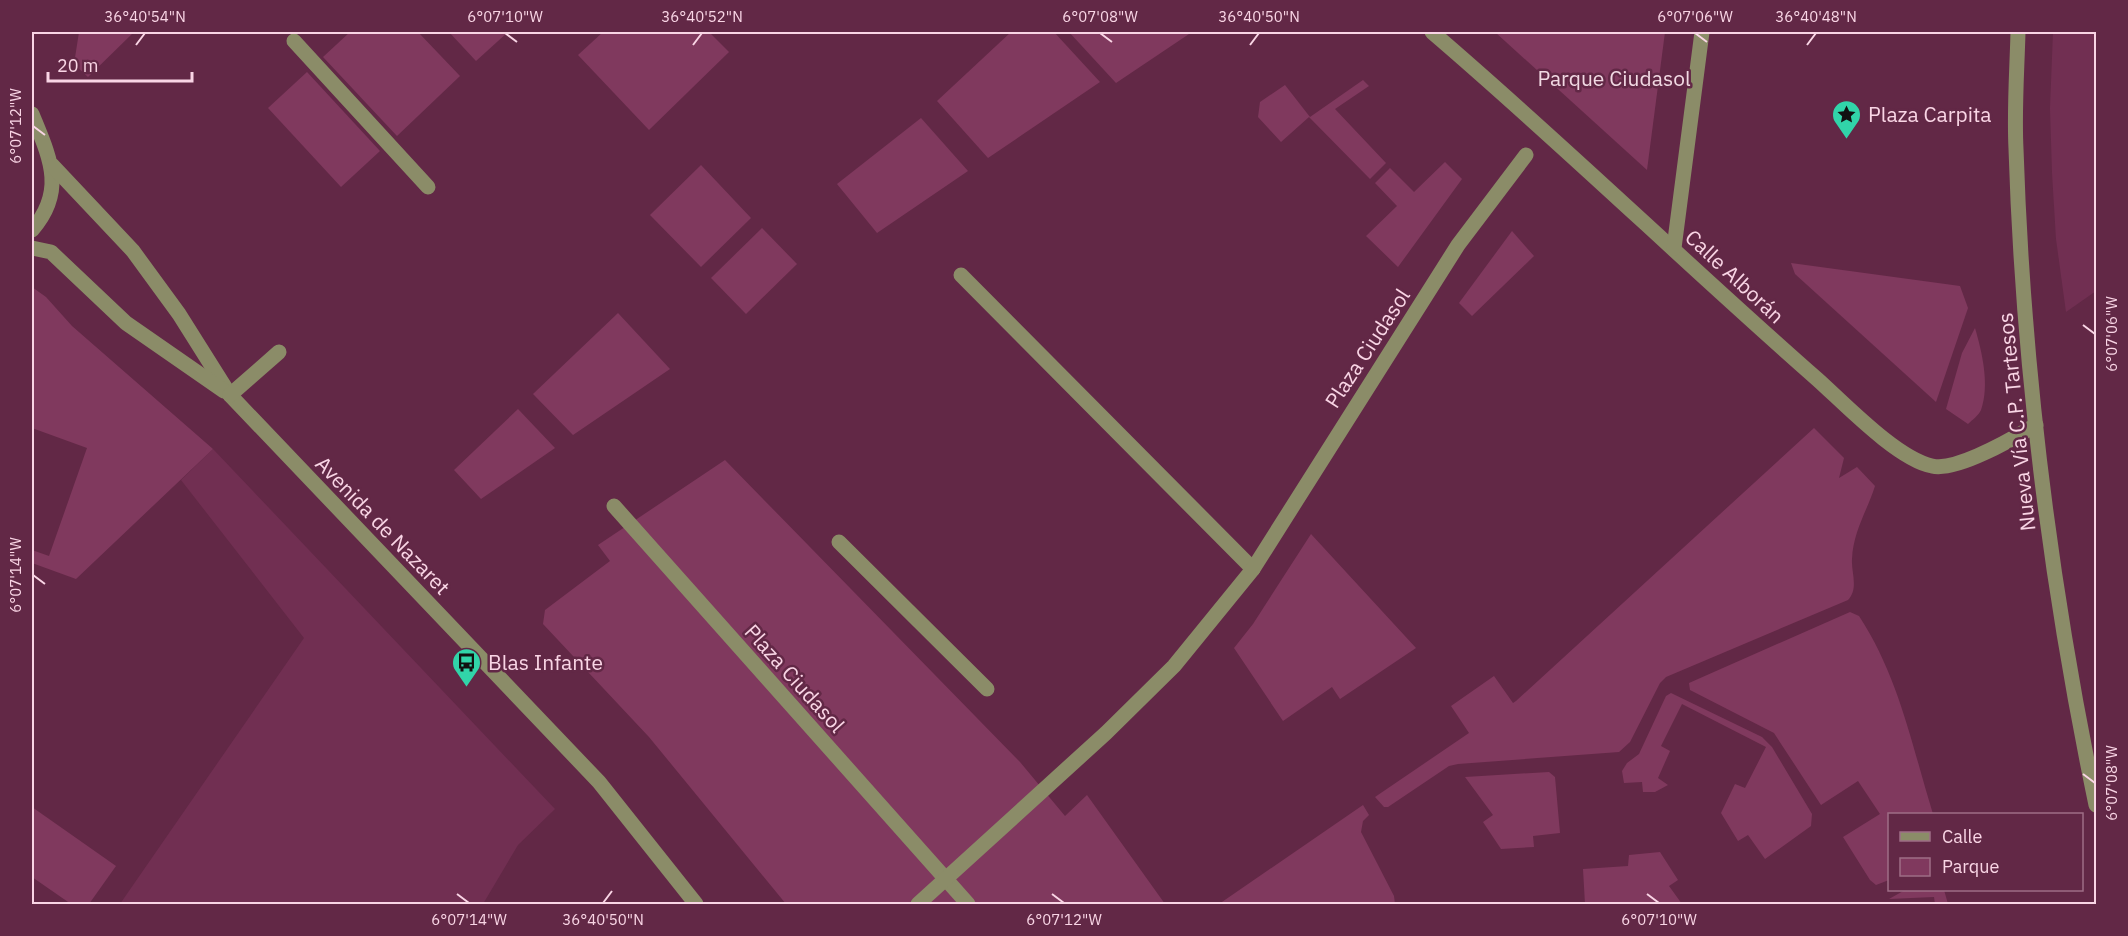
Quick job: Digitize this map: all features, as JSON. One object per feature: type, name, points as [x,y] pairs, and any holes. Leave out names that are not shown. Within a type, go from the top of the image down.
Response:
[{"type":"street","name":"Calle Alborán","points":[[1432,32],[1791,356],[1890,443],[1911,458],[1933,467],[1947,465],[1994,450],[2036,425]]},
{"type":"street","points":[[1674,248],[1701,32]]},
{"type":"street","name":"Nueva Vía C.P. Tartesos","points":[[2018,32],[2016,147],[2036,425],[2050,550],[2068,666],[2097,805]]},
{"type":"street","points":[[294,41],[428,187]]},
{"type":"street","points":[[32,114],[52,165],[50,199],[32,230]]},
{"type":"street","name":"Plaza Ciudasol","points":[[918,904],[1106,733],[1174,666],[1253,569],[1458,245],[1526,155]]},
{"type":"street","name":"Avenida de Nazaret","points":[[52,165],[133,251],[180,314],[230,395],[599,782],[696,904]]},
{"type":"street","points":[[32,248],[51,252],[126,323],[230,395],[279,351]]},
{"type":"street","points":[[961,275],[1253,569]]},
{"type":"street","name":"Plaza Ciudasol","points":[[614,506],[968,904]]},
{"type":"street","points":[[839,542],[987,689]]},
{"type":"shaded area","points":[[2053,32],[2096,32],[2096,291],[2066,312],[2056,239],[2052,173],[2050,108]]},
{"type":"shaded area","points":[[213,449],[555,809],[518,845],[483,904],[120,904],[304,638],[181,480]]},
{"type":"green space","points":[[79,32],[134,32],[88,77],[74,64]]},
{"type":"green space","points":[[350,32],[418,32],[460,76],[397,136],[323,57]]},
{"type":"green space","points":[[449,32],[508,32],[476,61]]},
{"type":"green space","points":[[603,32],[709,32],[729,52],[649,130],[578,55]]},
{"type":"green space","points":[[1011,32],[1054,32],[1100,82],[988,158],[937,101]]},
{"type":"green space","points":[[1069,32],[1192,32],[1116,83]]},
{"type":"green space","name":"Parque Ciudasol","points":[[1495,32],[1665,32],[1647,170]]},
{"type":"green space","points":[[307,72],[380,151],[341,187],[268,108]]},
{"type":"green space","points":[[1363,80],[1369,86],[1335,109],[1386,163],[1370,179],[1309,117],[1281,142],[1258,117],[1260,102],[1285,85],[1310,117]]},
{"type":"green space","points":[[921,118],[968,171],[877,233],[837,184]]},
{"type":"green space","points":[[1445,162],[1462,179],[1398,267],[1366,236],[1397,206],[1375,183],[1390,168],[1414,192]]},
{"type":"green space","points":[[701,165],[751,218],[701,267],[650,215]]},
{"type":"green space","points":[[762,228],[797,264],[746,314],[711,278]]},
{"type":"green space","points":[[1512,231],[1534,256],[1472,316],[1459,303]]},
{"type":"green space","points":[[1791,263],[1960,286],[1968,308],[1936,402],[1795,274]]},
{"type":"green space","points":[[32,287],[46,297],[72,326],[213,449],[76,579],[32,563],[32,550],[49,556],[87,448],[32,428]]},
{"type":"green space","points":[[618,313],[670,369],[573,435],[533,394]]},
{"type":"green space","points":[[1975,328],[1982,358],[1985,390],[1981,410],[1968,424],[1946,409],[1962,353]]},
{"type":"green space","points":[[518,409],[555,448],[481,499],[454,470]]},
{"type":"green space","points":[[1814,428],[1844,458],[1839,478],[1857,467],[1875,486],[1855,540],[1852,559],[1854,585],[1848,600],[1666,677],[1660,683],[1630,742],[1619,752],[1458,764],[1449,766],[1388,807],[1384,807],[1375,797],[1469,733],[1451,706],[1494,676],[1513,703],[1516,701]]},
{"type":"green space","points":[[725,460],[1020,762],[1065,816],[1087,795],[1165,904],[786,904],[649,737],[543,624],[545,610],[610,561],[598,545]]},
{"type":"green space","points":[[1311,534],[1416,648],[1340,699],[1332,687],[1283,721],[1234,648],[1253,624]]},
{"type":"green space","points":[[1850,612],[1859,616],[1884,663],[1903,712],[1933,813],[1888,813],[1888,880],[1876,885],[1870,880],[1843,837],[1880,814],[1858,781],[1821,805],[1774,733],[1690,690],[1689,683]]},
{"type":"green space","points":[[1671,693],[1762,737],[1772,747],[1812,814],[1811,826],[1765,859],[1748,835],[1738,841],[1721,813],[1735,784],[1745,788],[1766,747],[1682,704],[1661,746],[1670,751],[1658,778],[1668,785],[1655,792],[1643,792],[1642,782],[1624,783],[1622,771],[1627,763],[1639,754],[1666,696]]},
{"type":"green space","points":[[1549,772],[1555,777],[1560,833],[1533,836],[1534,847],[1501,849],[1483,822],[1493,815],[1465,777]]},
{"type":"green space","points":[[1363,805],[1369,815],[1363,821],[1361,832],[1394,896],[1395,904],[1333,902],[1219,904]]},
{"type":"green space","points":[[32,807],[116,866],[89,904],[71,904],[32,877]]},
{"type":"green space","points":[[1660,852],[1678,880],[1669,886],[1682,904],[1585,904],[1583,869],[1628,866],[1629,855]]},
{"type":"green space","points":[[1903,891],[1944,891],[1948,904],[1935,904],[1934,897],[1889,899]]},
{"type":"place","name":"Plaza Carpita","points":[[1847,140]]},
{"type":"place","name":"Blas Infante","points":[[467,688]]}]
